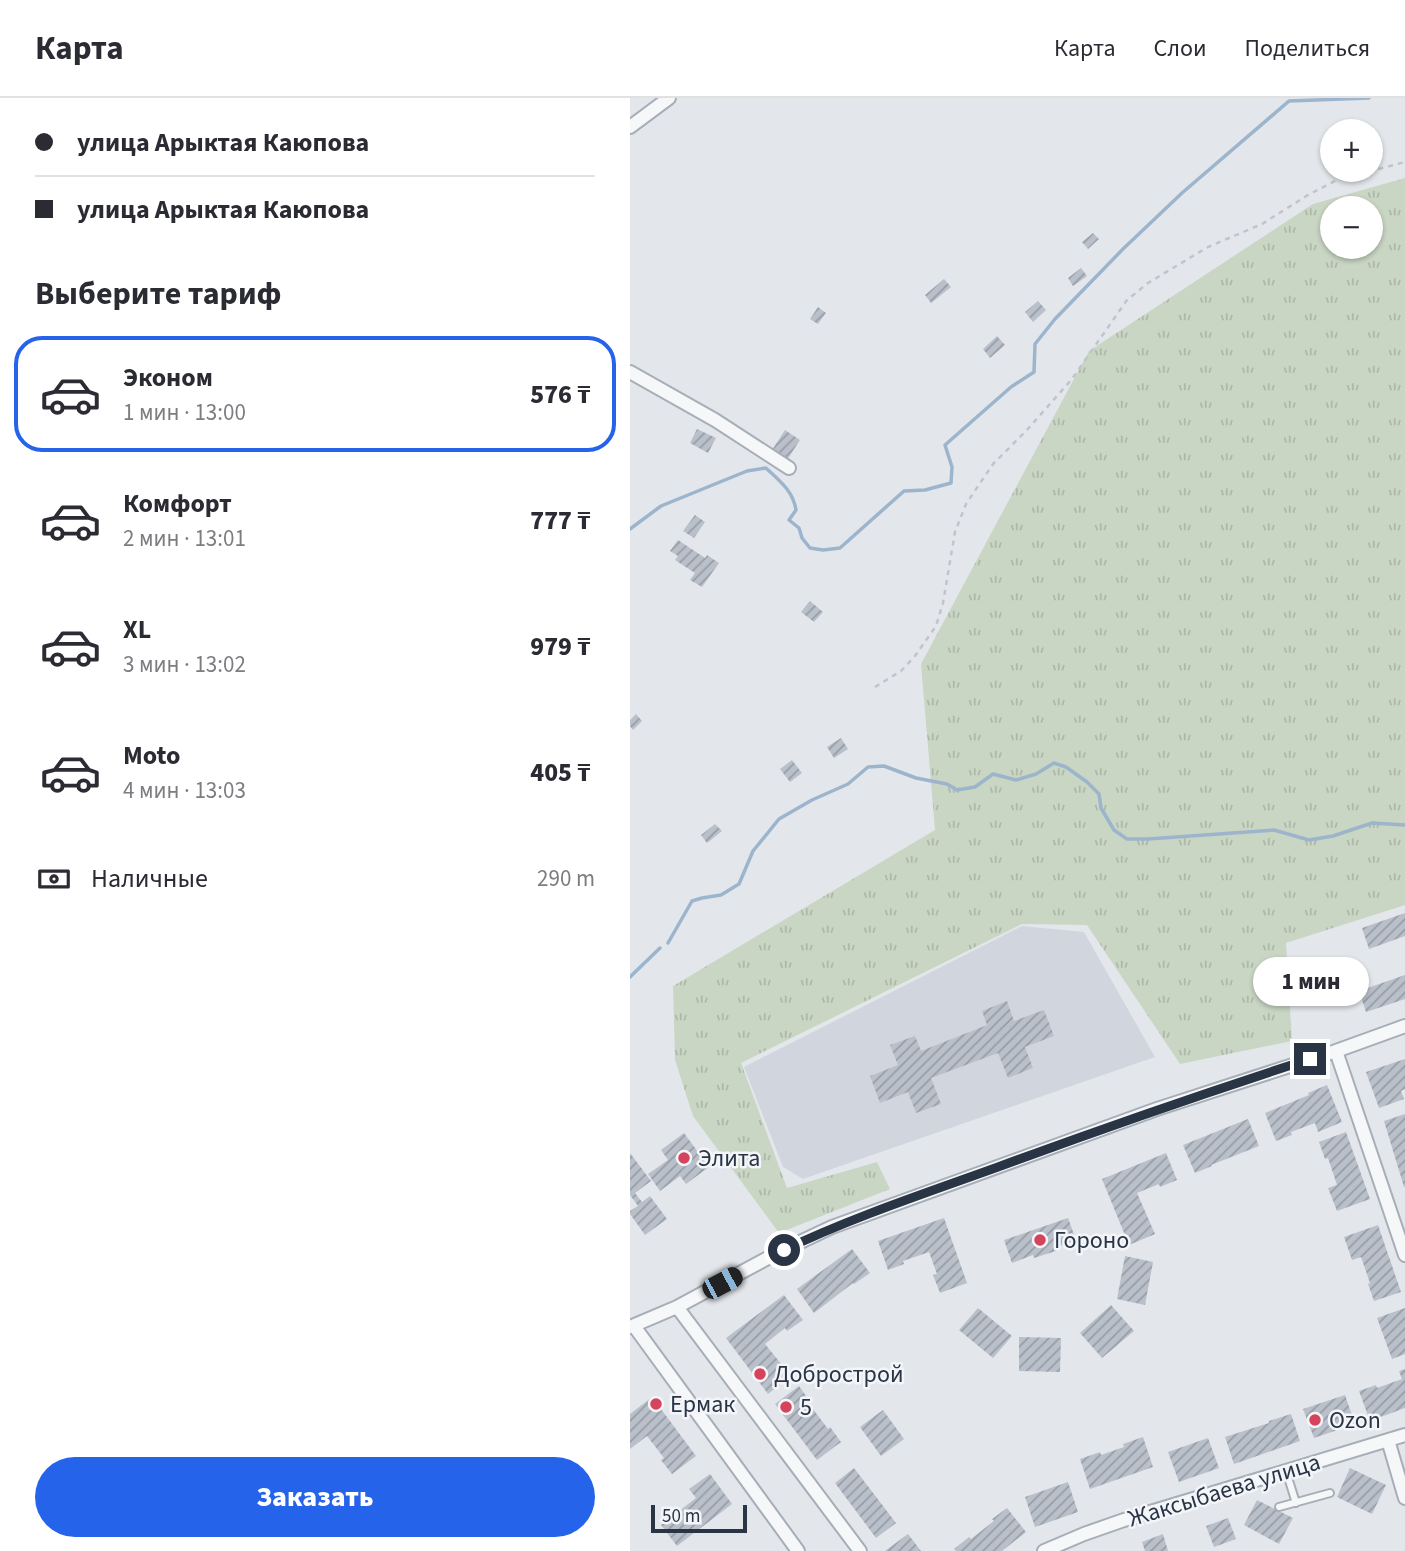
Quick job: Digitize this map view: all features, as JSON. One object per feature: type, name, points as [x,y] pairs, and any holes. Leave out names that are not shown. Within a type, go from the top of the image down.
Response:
[{"type":"street","points":[[630,127],[668,98]]},
{"type":"street","points":[[630,372],[715,420],[789,468]]},
{"type":"street","points":[[798,1551],[632,1327],[677,1307],[832,1227],[1157,1109],[1405,1026]]},
{"type":"street","points":[[1336,1051],[1405,1255]]},
{"type":"street","points":[[677,1307],[860,1551]]},
{"type":"street","name":"Жаксыбаева улица","points":[[1044,1551],[1124,1520],[1405,1435]]},
{"type":"street","points":[[1388,1440],[1405,1498]]},
{"type":"lane","points":[[1286,1471],[1296,1503]]},
{"type":"lane","points":[[1279,1507],[1330,1493]]},
{"type":"path","points":[[876,687],[901,671],[936,626],[943,603],[955,532],[966,504],[993,464],[1072,379],[1127,300],[1148,283],[1208,247],[1262,225],[1337,180],[1405,162]]},
{"type":"shaded area","points":[[1022,926],[1084,932],[1155,1057],[803,1179],[783,1167],[744,1067]]},
{"type":"green space","points":[[1405,178],[1405,905],[1286,943],[1292,1041],[1180,1064],[1087,925],[1022,924],[741,1063],[787,1188],[877,1162],[890,1189],[779,1233],[693,1116],[675,1060],[673,986],[935,830],[921,664],[1089,351],[1313,204],[1320,202],[1320,259],[1383,259],[1383,196],[1341,196]]},
{"type":"building","points":[[1093,233],[1099,239],[1088,249],[1082,242]]},
{"type":"building","points":[[1081,268],[1087,276],[1073,286],[1068,278]]},
{"type":"building","points":[[944,279],[951,287],[931,303],[925,295]]},
{"type":"building","points":[[1038,301],[1046,310],[1033,322],[1025,312]]},
{"type":"building","points":[[818,307],[826,313],[818,324],[810,319]]},
{"type":"building","points":[[997,336],[1005,345],[990,358],[983,349]]},
{"type":"building","points":[[697,429],[716,438],[708,453],[690,443]]},
{"type":"building","points":[[785,430],[800,440],[787,460],[772,450]]},
{"type":"building","points":[[695,515],[705,522],[694,538],[683,531]]},
{"type":"building","points":[[678,540],[705,558],[707,555],[719,563],[702,587],[690,580],[695,573],[675,560],[678,556],[670,551]]},
{"type":"building","points":[[810,601],[823,612],[814,622],[801,612]]},
{"type":"building","points":[[636,714],[642,721],[633,730],[630,720]]},
{"type":"building","points":[[841,738],[848,749],[834,758],[827,747]]},
{"type":"building","points":[[792,760],[802,773],[790,782],[780,769]]},
{"type":"building","points":[[715,824],[722,831],[707,843],[701,835]]},
{"type":"building","points":[[1405,913],[1405,936],[1369,949],[1362,928]]},
{"type":"building","points":[[1405,975],[1405,999],[1366,1012],[1359,991]]},
{"type":"building","points":[[1007,1001],[1014,1021],[1044,1010],[1054,1036],[1025,1047],[1033,1068],[1008,1078],[998,1053],[931,1078],[941,1104],[916,1113],[908,1092],[880,1103],[870,1076],[898,1065],[890,1045],[915,1036],[921,1051],[987,1025],[982,1011]]},
{"type":"building","points":[[1405,1059],[1405,1089],[1401,1091],[1404,1099],[1379,1108],[1366,1072]]},
{"type":"building","points":[[1327,1085],[1342,1122],[1318,1132],[1315,1123],[1276,1141],[1265,1113]]},
{"type":"building","points":[[1405,1114],[1405,1187],[1404,1187],[1384,1121]]},
{"type":"building","points":[[1248,1119],[1259,1146],[1195,1173],[1183,1145]]},
{"type":"building","points":[[1346,1132],[1370,1199],[1337,1211],[1328,1188],[1337,1185],[1328,1158],[1325,1159],[1319,1142]]},
{"type":"building","points":[[684,1133],[709,1167],[686,1184],[680,1176],[660,1191],[648,1174],[668,1160],[661,1150]]},
{"type":"building","points":[[630,1153],[651,1181],[635,1193],[642,1202],[650,1196],[667,1219],[645,1235],[630,1214],[630,1211],[638,1206],[630,1195]]},
{"type":"building","points":[[1166,1153],[1177,1180],[1137,1193],[1155,1234],[1129,1245],[1102,1179]]},
{"type":"building","points":[[944,1218],[967,1283],[940,1293],[929,1252],[903,1261],[904,1264],[888,1270],[878,1241]]},
{"type":"building","name":"Гороно","points":[[1068,1218],[1076,1240],[1055,1248],[1056,1251],[1034,1258],[1033,1255],[1012,1263],[1004,1240]]},
{"type":"building","points":[[1378,1225],[1401,1292],[1374,1301],[1361,1257],[1352,1260],[1344,1237]]},
{"type":"building","points":[[852,1249],[870,1273],[814,1313],[797,1289]]},
{"type":"building","points":[[1125,1256],[1153,1262],[1145,1305],[1117,1299]]},
{"type":"building","points":[[784,1295],[803,1320],[787,1331],[785,1328],[765,1344],[791,1376],[768,1394],[726,1338]]},
{"type":"building","points":[[1111,1305],[1134,1331],[1102,1358],[1080,1333]]},
{"type":"building","points":[[978,1308],[1012,1336],[993,1358],[959,1330]]},
{"type":"building","points":[[1405,1308],[1405,1354],[1392,1359],[1377,1318]]},
{"type":"building","points":[[1019,1337],[1061,1338],[1060,1372],[1019,1371]]},
{"type":"building","points":[[1405,1369],[1405,1408],[1370,1421],[1359,1391],[1402,1379],[1399,1371]]},
{"type":"building","points":[[799,1386],[828,1429],[830,1427],[841,1442],[817,1460],[775,1404]]},
{"type":"building","points":[[1345,1395],[1355,1424],[1314,1438],[1303,1409]]},
{"type":"building","points":[[652,1397],[696,1456],[672,1474],[661,1460],[664,1458],[647,1436],[630,1449],[630,1414]]},
{"type":"building","points":[[883,1410],[904,1439],[881,1456],[860,1427]]},
{"type":"building","points":[[1291,1414],[1300,1441],[1234,1464],[1225,1437]]},
{"type":"building","points":[[1143,1437],[1153,1467],[1090,1489],[1080,1459],[1124,1447],[1123,1444]]},
{"type":"building","points":[[1208,1438],[1219,1468],[1179,1482],[1168,1452]]},
{"type":"building","points":[[854,1468],[896,1523],[876,1538],[835,1483]]},
{"type":"building","points":[[1350,1468],[1386,1485],[1372,1514],[1337,1497]]},
{"type":"building","points":[[710,1474],[732,1504],[677,1546],[661,1525],[696,1498],[689,1489]]},
{"type":"building","points":[[1068,1482],[1078,1512],[1035,1527],[1025,1497]]},
{"type":"building","points":[[1257,1500],[1293,1518],[1279,1544],[1244,1525]]},
{"type":"building","points":[[1007,1508],[1026,1532],[1002,1551],[954,1549],[969,1537],[971,1539]]},
{"type":"building","points":[[1228,1518],[1236,1539],[1214,1547],[1206,1526]]},
{"type":"building","points":[[908,1534],[921,1551],[885,1551]]},
{"type":"building","points":[[1163,1534],[1168,1551],[1145,1551],[1142,1542]]},
{"type":"waterway","points":[[630,529],[661,506],[747,471],[766,468],[792,497],[796,510],[789,520],[799,528],[802,538],[810,548],[840,548],[904,491],[925,490],[951,483],[952,467],[945,445],[1011,387],[1034,372],[1035,344],[1055,319],[1182,193],[1289,101],[1369,98]]},
{"type":"waterway","points":[[668,943],[692,901],[721,895],[739,884],[753,851],[779,819],[848,784],[868,767],[884,766],[916,778],[947,784],[957,790],[975,787],[993,774],[1016,780],[1036,774],[1054,763],[1066,767],[1099,794],[1101,808],[1114,830],[1127,839],[1274,830],[1309,840],[1333,836],[1372,823],[1405,825]]},
{"type":"waterway","points":[[630,977],[660,948]]},
{"type":"place","name":"Элита","points":[[684,1158]]},
{"type":"place","name":"Гороно","points":[[1040,1240]]},
{"type":"place","name":"Добрострой","points":[[760,1374]]},
{"type":"place","name":"Ермак","points":[[656,1404]]},
{"type":"place","name":"5","points":[[786,1407]]},
{"type":"place","name":"Ozon","points":[[1315,1420]]},
{"type":"route","points":[[784,1250],[832,1227],[905,1200],[1157,1109],[1310,1059]]}]
